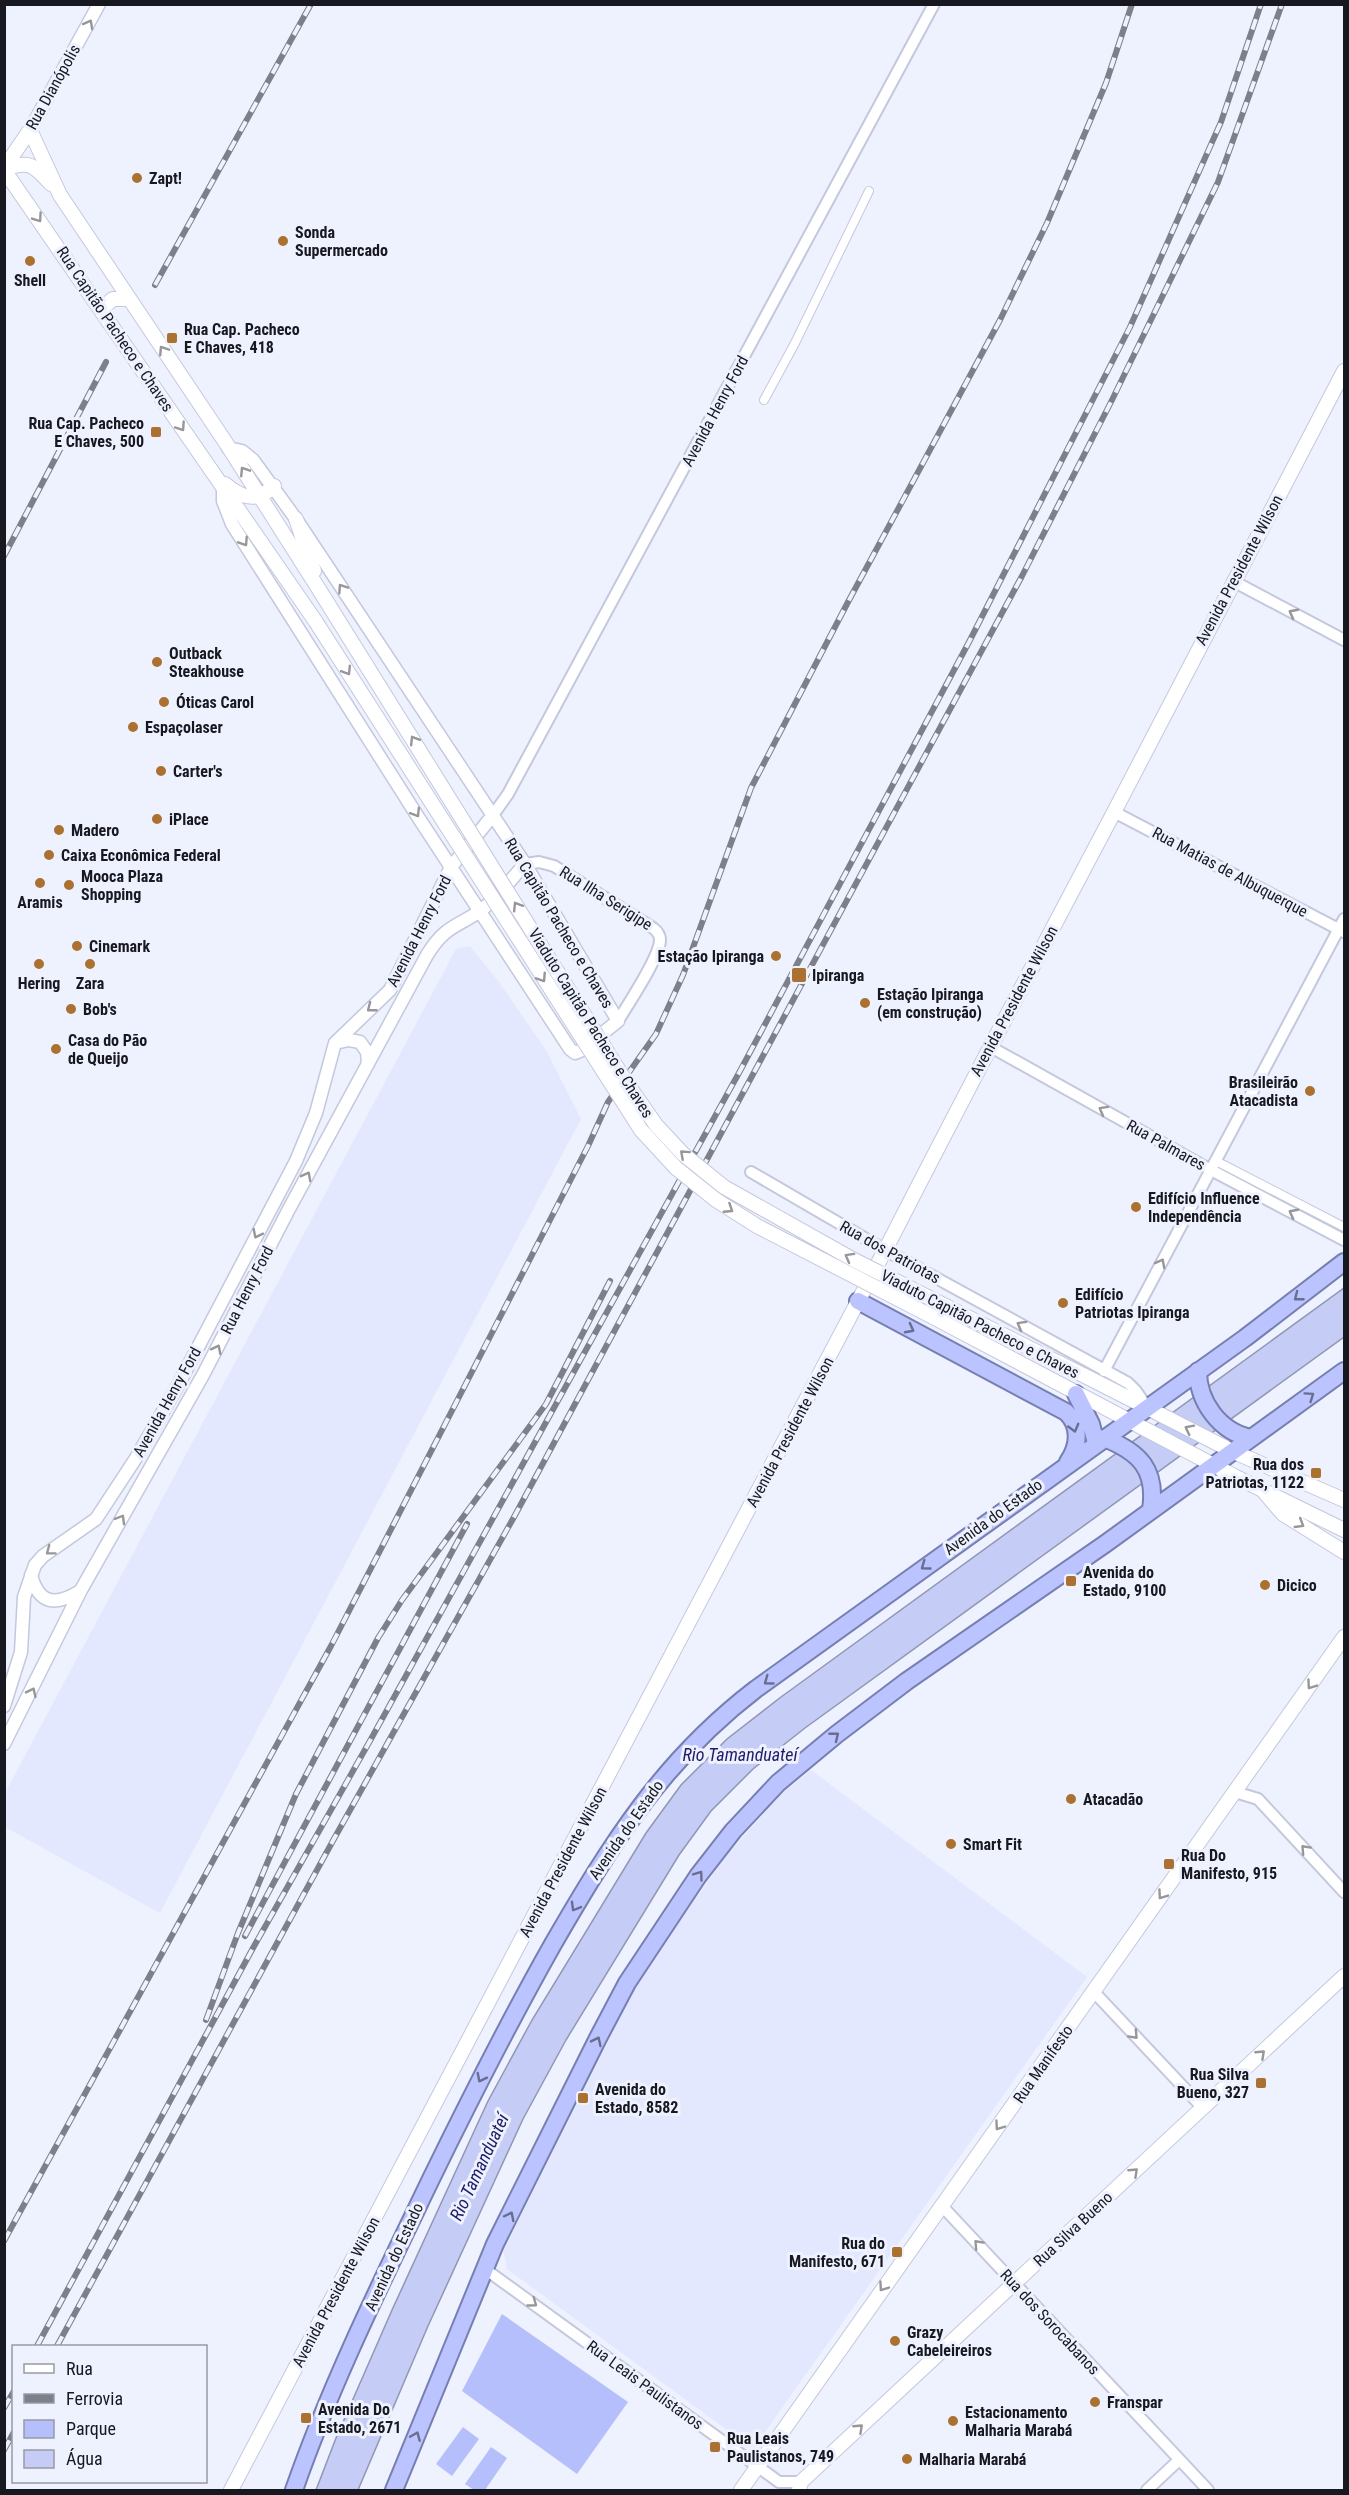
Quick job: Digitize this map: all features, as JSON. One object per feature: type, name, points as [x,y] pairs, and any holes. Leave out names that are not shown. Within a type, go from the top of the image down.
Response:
[{"type":"highway","name":"Avenida do Estado","points":[[294,2490],[351,2349],[469,2100],[511,2019],[587,1886],[624,1827],[664,1775],[734,1706],[1198,1371],[1344,1262]]},
{"type":"highway","points":[[858,1301],[1066,1412],[1074,1423],[1077,1435],[1074,1451],[1066,1465]]},
{"type":"highway","points":[[1198,1371],[1201,1393],[1212,1413],[1229,1429],[1251,1438]]},
{"type":"highway","points":[[394,2490],[495,2244],[627,1983],[698,1876],[757,1804],[778,1783],[837,1734],[907,1681],[1344,1371]]},
{"type":"highway","points":[[1076,1394],[1100,1441],[1129,1449],[1146,1467],[1153,1494],[1151,1510]]},
{"type":"main road","name":"Rua Dianópolis","points":[[4,169],[30,130]]},
{"type":"main road","name":"Rua Capitão Pacheco e Chaves","points":[[30,130],[60,195],[228,447],[320,591]]},
{"type":"main road","points":[[4,169],[21,163],[31,165],[60,195]]},
{"type":"main road","name":"Rua Capitão Pacheco e Chaves","points":[[4,169],[316,622]]},
{"type":"main road","points":[[101,309],[113,299],[129,298]]},
{"type":"main road","name":"Avenida Presidente Wilson","points":[[231,2490],[885,1250],[989,1046],[1344,371]]},
{"type":"main road","points":[[214,475],[240,496],[251,498],[260,496],[274,486]]},
{"type":"main road","points":[[296,519],[320,591]]},
{"type":"main road","name":"Viaduto Capitão Pacheco e Chaves","points":[[320,591],[626,1083],[656,1125],[683,1154],[724,1187],[844,1254],[1147,1407]]},
{"type":"main road","name":"Viaduto Capitão Pacheco e Chaves","points":[[316,622],[618,1098],[641,1130],[676,1168],[716,1200],[757,1227],[1076,1394],[1130,1419]]},
{"type":"main road","name":"Rua dos Patriotas","points":[[1147,1407],[1232,1451],[1344,1500]]},
{"type":"main road","points":[[1130,1419],[1213,1465],[1344,1530]]},
{"type":"main road","points":[[1262,1490],[1282,1514],[1344,1552]]},
{"type":"main road","name":"Rua Manifesto","points":[[741,2490],[1344,1637]]},
{"type":"main road","name":"Rua Silva Bueno","points":[[800,2486],[1344,1976]]},
{"type":"street","name":"Rua Dianópolis","points":[[30,130],[99,4]]},
{"type":"street","name":"Avenida Henry Ford","points":[[493,815],[508,794],[934,4]]},
{"type":"street","points":[[764,400],[795,343],[869,191]]},
{"type":"street","name":"Rua Capitão Pacheco e Chaves","points":[[224,489],[223,501],[232,524],[451,867],[573,1052],[580,1052],[618,1021],[525,864],[274,486],[246,454],[228,447]]},
{"type":"street","points":[[1233,580],[1344,640]]},
{"type":"street","name":"Rua Matias de Albuquerque","points":[[1114,812],[1342,931]]},
{"type":"street","points":[[451,867],[493,815]]},
{"type":"street","name":"Rua Ilha Serigipe","points":[[525,864],[539,862],[554,866],[659,934],[660,943],[654,957],[618,1021]]},
{"type":"street","name":"Rua Henry Ford","points":[[4,1744],[81,1590],[203,1375],[436,942],[454,925],[481,910],[525,864]]},
{"type":"street","name":"Avenida Henry Ford","points":[[4,1706],[21,1652],[24,1597],[31,1573],[43,1556],[96,1519],[147,1439],[296,1161],[316,1113],[335,1043],[360,1017],[386,996],[395,984],[451,867]]},
{"type":"street","points":[[1104,1371],[1342,931],[1344,919]]},
{"type":"street","points":[[335,1043],[349,1040],[360,1042],[367,1052],[368,1065]]},
{"type":"street","name":"Rua Palmares","points":[[989,1046],[1214,1165],[1344,1240]]},
{"type":"street","points":[[1214,1165],[1344,1227]]},
{"type":"street","name":"Rua dos Patriotas","points":[[751,1173],[885,1250],[1128,1383],[1137,1391],[1147,1407]]},
{"type":"street","points":[[31,1573],[34,1585],[40,1594],[51,1601],[66,1600],[81,1590]]},
{"type":"street","points":[[1235,1792],[1258,1799],[1344,1892]]},
{"type":"street","points":[[1094,1992],[1203,2108]]},
{"type":"street","name":"Rua dos Sorocabanos","points":[[942,2206],[1208,2490]]},
{"type":"street","name":"Rua Leais Paulistanos","points":[[485,2269],[778,2482],[800,2486]]},
{"type":"street","points":[[1147,2490],[1179,2460]]},
{"type":"shaded area","points":[[470,946],[499,982],[546,1050],[581,1119],[160,1913],[5,1827],[5,1793],[456,949]]},
{"type":"shaded area","points":[[811,1770],[1087,1977],[753,2449],[507,2269],[503,2248],[612,2028],[648,1966],[726,1856],[782,1793]]},
{"type":"green space","points":[[502,2314],[628,2402],[577,2474],[462,2391]]},
{"type":"green space","points":[[463,2427],[479,2439],[452,2476],[436,2464]]},
{"type":"green space","points":[[491,2447],[507,2458],[485,2490],[474,2490],[465,2484]]},
{"type":"water","name":"Rio Tamanduateí","points":[[1344,1288],[1344,1337],[805,1728],[753,1769],[711,1811],[679,1855],[566,2040],[523,2119],[428,2326],[358,2490],[316,2490],[336,2438],[392,2310],[488,2101],[532,2020],[646,1833],[681,1785],[727,1739],[781,1697]]},
{"type":"railway","points":[[155,285],[311,4]]},
{"type":"railway","points":[[4,2241],[331,1646],[588,1146],[608,1102],[656,1034],[683,975],[751,788],[1000,320],[1047,223],[1106,83],[1132,4]]},
{"type":"railway","points":[[38,2345],[253,1948],[740,1071],[969,642],[1130,327],[1221,122],[1261,4]]},
{"type":"railway","points":[[58,2345],[335,1837],[514,1517],[1022,576],[1111,402],[1218,182],[1282,4]]},
{"type":"railway","points":[[4,556],[106,362]]},
{"type":"railway","points":[[206,2020],[238,1933],[296,1794],[378,1638],[402,1600],[546,1404],[610,1281]]},
{"type":"railway","points":[[245,1936],[467,1524]]},
{"type":"railway","points":[[4,2408],[12,2394]]},
{"type":"railway","points":[[4,2450],[12,2436]]},
{"type":"place","name":"Zapt!","points":[[137,178]]},
{"type":"place","name":"Sonda Supermercado","points":[[283,241]]},
{"type":"place","name":"Shell","points":[[30,261]]},
{"type":"place","name":"Rua Cap. Pacheco E Chaves, 418","points":[[172,338]]},
{"type":"place","name":"Rua Cap. Pacheco E Chaves, 500","points":[[156,432]]},
{"type":"place","name":"Outback Steakhouse","points":[[157,662]]},
{"type":"place","name":"Óticas Carol","points":[[164,702]]},
{"type":"place","name":"Espaçolaser","points":[[133,727]]},
{"type":"place","name":"Carter's","points":[[161,771]]},
{"type":"place","name":"iPlace","points":[[157,819]]},
{"type":"place","name":"Madero","points":[[59,830]]},
{"type":"place","name":"Caixa Econômica Federal","points":[[49,855]]},
{"type":"place","name":"Aramis","points":[[40,883]]},
{"type":"place","name":"Mooca Plaza Shopping","points":[[69,885]]},
{"type":"place","name":"Cinemark","points":[[77,946]]},
{"type":"place","name":"Estação Ipiranga","points":[[776,956]]},
{"type":"place","name":"Hering","points":[[39,964]]},
{"type":"place","name":"Zara","points":[[90,964]]},
{"type":"place","name":"Ipiranga","points":[[799,975]]},
{"type":"place","name":"Estação Ipiranga (em construção)","points":[[865,1003]]},
{"type":"place","name":"Bob's","points":[[71,1009]]},
{"type":"place","name":"Casa do Pão de Queijo","points":[[56,1049]]},
{"type":"place","name":"Brasileirão Atacadista","points":[[1310,1091]]},
{"type":"place","name":"Edifício Influence Independência","points":[[1136,1207]]},
{"type":"place","name":"Edifício Patriotas Ipiranga","points":[[1063,1303]]},
{"type":"place","name":"Rua dos Patriotas, 1122","points":[[1316,1473]]},
{"type":"place","name":"Avenida do Estado, 9100","points":[[1071,1581]]},
{"type":"place","name":"Dicico","points":[[1265,1585]]},
{"type":"place","name":"Atacadão","points":[[1071,1799]]},
{"type":"place","name":"Smart Fit","points":[[951,1844]]},
{"type":"place","name":"Rua Do Manifesto, 915","points":[[1169,1864]]},
{"type":"place","name":"Rua Silva Bueno, 327","points":[[1261,2083]]},
{"type":"place","name":"Avenida do Estado, 8582","points":[[583,2098]]},
{"type":"place","name":"Rua do Manifesto, 671","points":[[897,2252]]},
{"type":"place","name":"Grazy Cabeleireiros","points":[[895,2341]]},
{"type":"place","name":"Franspar","points":[[1095,2402]]},
{"type":"place","name":"Avenida Do Estado, 2671","points":[[306,2418]]},
{"type":"place","name":"Estacionamento Malharia Marabá","points":[[953,2421]]},
{"type":"place","name":"Rua Leais Paulistanos, 749","points":[[715,2447]]},
{"type":"place","name":"Malharia Marabá","points":[[907,2459]]}]
